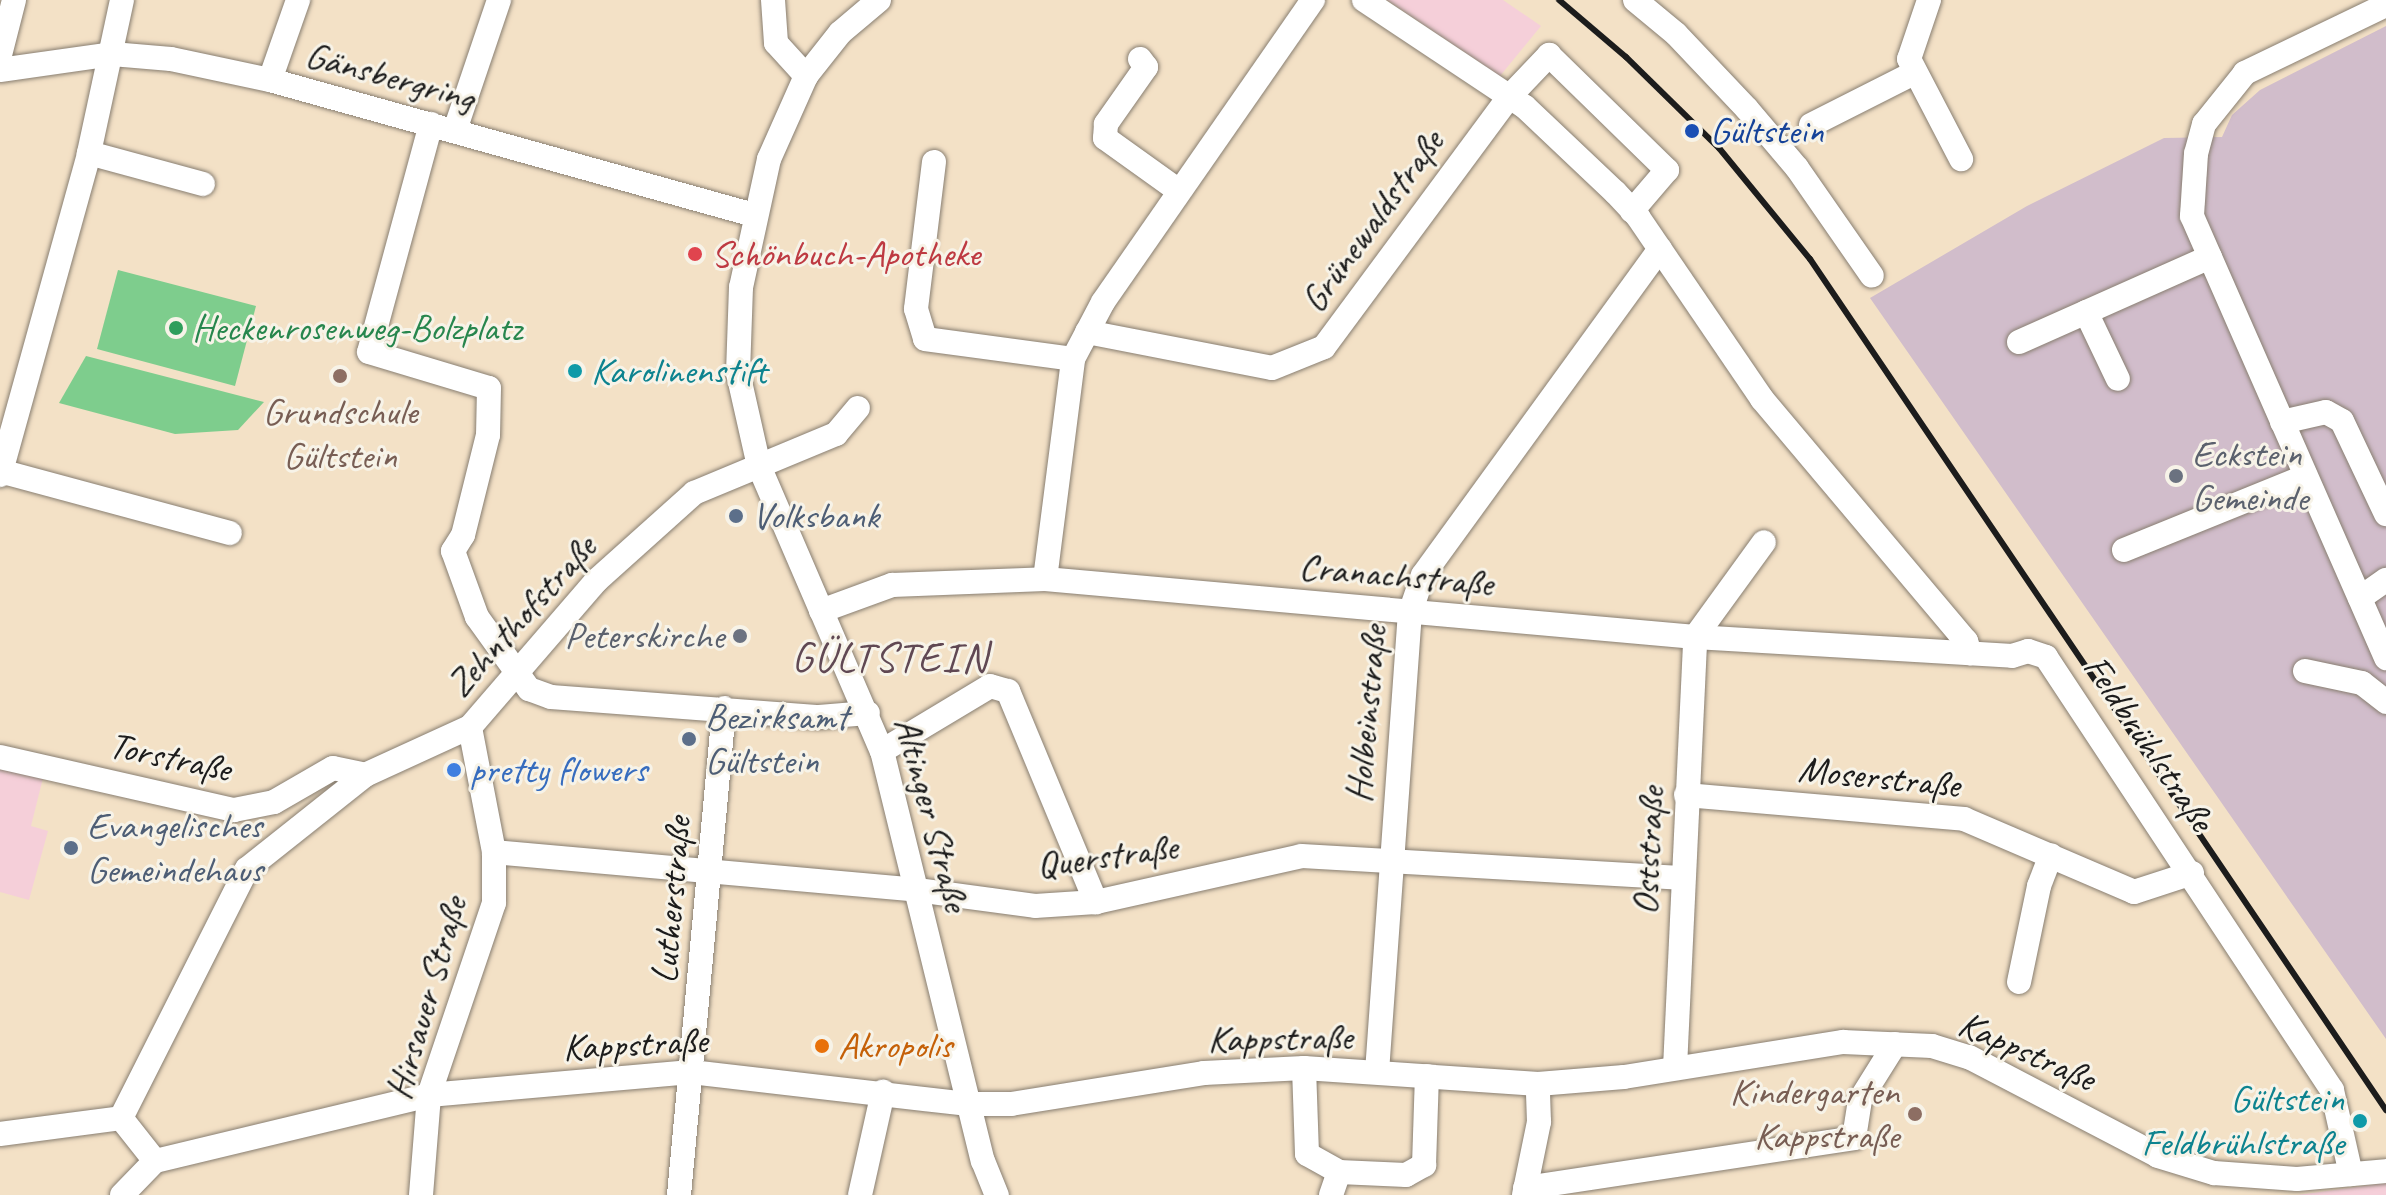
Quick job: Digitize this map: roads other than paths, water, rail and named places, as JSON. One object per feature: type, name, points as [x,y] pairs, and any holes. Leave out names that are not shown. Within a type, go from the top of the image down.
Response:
[{"type":"street","points":[[0,55],[14,0]]},
{"type":"street","points":[[122,0],[89,153],[0,472],[230,533]]},
{"type":"street","points":[[270,80],[298,0]]},
{"type":"street","points":[[455,130],[499,0]]},
{"type":"street","points":[[773,0],[776,43],[806,76]]},
{"type":"street","name":"Altinger Straße","points":[[879,0],[840,33],[806,76],[769,159],[754,215],[741,287],[738,373],[759,466],[882,751],[969,1104],[997,1195]]},
{"type":"street","points":[[1045,579],[1073,359],[1087,332],[1179,191],[1313,0]]},
{"type":"street","points":[[1364,0],[1510,96],[1632,211],[1762,399],[1966,641],[1970,653]]},
{"type":"street","points":[[1635,0],[1676,34],[1747,109],[1797,168],[1872,276]]},
{"type":"street","points":[[1929,0],[1909,59],[1912,74],[1922,80],[1961,159]]},
{"type":"street","points":[[2386,5],[2245,73],[2204,124],[2196,154],[2192,216],[2386,658]]},
{"type":"street","name":"Gänsbergring","points":[[0,70],[112,54],[171,59],[270,80],[754,215]]},
{"type":"street","name":"Grünewaldstraße","points":[[1087,332],[1272,368],[1324,347],[1510,96],[1549,55],[1667,170],[1632,211]]},
{"type":"street","points":[[1140,59],[1146,67],[1106,124],[1105,138],[1179,191]]},
{"type":"street","points":[[1811,125],[1912,74]]},
{"type":"street","points":[[431,124],[369,352],[489,388],[488,435],[463,535],[453,551],[477,617],[529,689],[551,697],[819,717],[868,713]]},
{"type":"street","points":[[89,153],[203,184]]},
{"type":"street","points":[[934,162],[916,309],[925,339],[1073,359]]},
{"type":"street","name":"Holbeinstraße","points":[[1377,1072],[1410,613],[1423,575],[1660,249]]},
{"type":"street","points":[[2019,342],[2210,257]]},
{"type":"street","points":[[2086,312],[2118,379]]},
{"type":"street","name":"Zehnthofstraße","points":[[121,1118],[247,869],[365,775],[470,727],[516,668],[596,581],[694,493],[836,434],[858,408]]},
{"type":"street","points":[[2282,422],[2326,412],[2342,421],[2386,514]]},
{"type":"street","points":[[2124,550],[2306,476]]},
{"type":"street","points":[[1695,637],[1764,542]]},
{"type":"street","name":"Cranachstraße","points":[[821,611],[892,585],[1045,579],[1695,637],[1970,653]]},
{"type":"street","points":[[2360,598],[2386,580]]},
{"type":"street","name":"Oststraße","points":[[1675,1068],[1681,878],[1695,637]]},
{"type":"street","name":"Feldbrühlstraße","points":[[1970,653],[2028,651],[2050,660],[2332,1090],[2351,1174]]},
{"type":"street","points":[[2305,671],[2362,683],[2386,702]]},
{"type":"street","points":[[882,751],[990,686],[1008,691],[1096,902]]},
{"type":"street","name":"Lutherstraße","points":[[679,1195],[724,708]]},
{"type":"street","name":"Hirsauer Straße","points":[[421,1195],[429,1095],[494,903],[494,852],[470,727]]},
{"type":"street","name":"Torstraße","points":[[0,757],[234,810],[274,802],[333,768],[365,775]]},
{"type":"street","name":"Moserstraße","points":[[1686,795],[1964,819],[2134,892],[2192,873]]},
{"type":"street","name":"Querstraße","points":[[494,852],[917,890],[1035,906],[1096,902],[1301,856],[1390,858],[1681,878]]},
{"type":"street","points":[[2019,982],[2039,886],[2051,855]]},
{"type":"street","name":"Kappstraße","points":[[155,1161],[429,1095],[691,1072],[969,1104],[1011,1104],[1204,1073],[1304,1068],[1538,1084],[1675,1068],[1843,1042],[1895,1044],[1969,1057],[2158,1156],[2251,1187],[2386,1171]]},
{"type":"street","points":[[1524,1191],[1854,1138],[1860,1100],[1895,1044]]},
{"type":"street","points":[[1304,1068],[1307,1154],[1335,1184],[1406,1175],[1424,1165],[1427,1076]]},
{"type":"street","points":[[1524,1191],[1539,1122],[1538,1084]]},
{"type":"street","points":[[860,1195],[883,1092]]},
{"type":"street","points":[[0,1134],[121,1118],[155,1161],[122,1195]]},
{"type":"street","points":[[1524,1191],[1559,1195]]},
{"type":"railway","points":[[1559,0],[1626,57],[1719,148],[1810,259],[2386,1110]]},
{"type":"place","name":"Gültstein","points":[[1692,131]]},
{"type":"place","name":"Schönbuch-Apotheke","points":[[695,254]]},
{"type":"place","name":"Heckenrosenweg-Bolzplatz","points":[[176,328]]},
{"type":"place","name":"Karolinenstift","points":[[575,371]]},
{"type":"place","name":"Grundschule Gültstein","points":[[340,376]]},
{"type":"place","name":"Eckstein Gemeinde","points":[[2176,476]]},
{"type":"place","name":"Volksbank","points":[[736,516]]},
{"type":"place","name":"Peterskirche","points":[[740,636]]},
{"type":"place","name":"Bezirksamt Gültstein","points":[[689,739]]},
{"type":"place","name":"pretty flowers","points":[[454,770]]},
{"type":"place","name":"Evangelisches Gemeindehaus","points":[[71,848]]},
{"type":"place","name":"Akropolis","points":[[822,1046]]},
{"type":"place","name":"Kindergarten Kappstraße","points":[[1915,1114]]},
{"type":"place","name":"Gültstein Feldbrühlstraße","points":[[2360,1121]]},
{"type":"district","name":"GÜLTSTEIN","points":[[890,658]]}]
